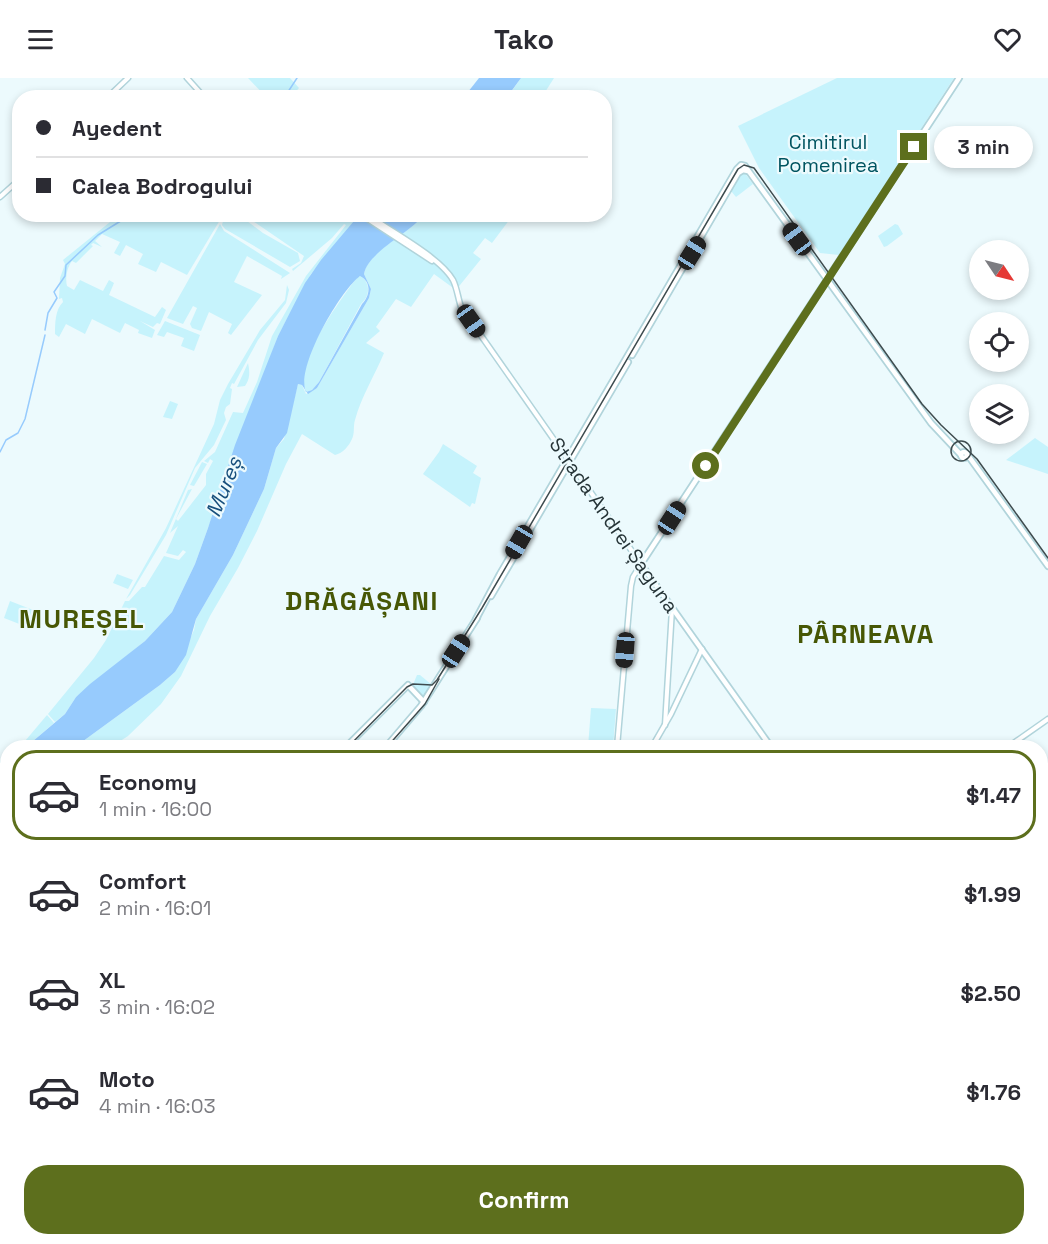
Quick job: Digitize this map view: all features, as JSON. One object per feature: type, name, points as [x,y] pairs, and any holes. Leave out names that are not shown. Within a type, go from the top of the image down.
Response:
[{"type":"main road","points":[[641,564],[959,78]]},
{"type":"main road","points":[[392,740],[424,702],[476,619],[738,167],[744,166],[748,171],[931,423],[974,465],[1048,566]]},
{"type":"main road","points":[[568,461],[738,173],[748,171]]},
{"type":"main road","name":"Strada Andrei Șaguna","points":[[641,564],[766,740]]},
{"type":"main road","points":[[353,740],[408,685],[424,702]]},
{"type":"street","points":[[115,90],[128,78]]},
{"type":"street","points":[[187,78],[198,90]]},
{"type":"street","points":[[0,197],[12,186]]},
{"type":"street","points":[[372,222],[428,258]]},
{"type":"street","points":[[377,222],[428,258]]},
{"type":"street","name":"Strada Andrei Șaguna","points":[[428,258],[445,270],[453,280],[460,303],[641,564]]},
{"type":"street","points":[[618,740],[631,585],[641,564]]},
{"type":"street","points":[[665,725],[672,608]]},
{"type":"street","points":[[656,740],[702,649]]},
{"type":"street","points":[[1018,740],[1048,719]]},
{"type":"green space","points":[[248,78],[290,78],[299,88],[297,90],[259,90]]},
{"type":"green space","points":[[521,78],[554,78],[546,90],[513,90]]},
{"type":"green space","name":"Cimitirul Pomenirea","points":[[837,78],[954,78],[839,255],[820,253],[759,168],[738,126]]},
{"type":"green space","points":[[744,172],[753,184],[736,197],[731,191],[741,173]]},
{"type":"green space","points":[[110,222],[219,222],[187,275],[161,262],[156,272],[138,264],[143,254],[126,245],[120,256],[114,253],[120,242],[102,234],[95,241],[102,247],[93,243],[91,245],[93,246],[76,263],[72,261],[70,264],[66,280],[67,286],[74,290],[80,280],[103,291],[109,280],[114,283],[109,295],[155,317],[162,307],[166,310],[160,324],[157,323],[153,327],[140,321],[155,330],[152,338],[138,333],[139,330],[125,323],[120,333],[92,319],[85,334],[66,324],[59,337],[55,334],[57,313],[63,302],[62,298],[59,299],[60,278],[65,264],[63,260]]},
{"type":"green space","points":[[223,222],[248,222],[298,253],[300,261],[290,267],[225,229]]},
{"type":"green space","points":[[254,222],[353,222],[311,274],[278,336],[195,564],[172,612],[145,641],[76,697],[65,714],[55,722],[48,714],[94,658],[106,640],[125,601],[129,601],[142,587],[145,587],[164,556],[179,560],[186,552],[183,550],[178,556],[166,553],[178,526],[170,533],[188,490],[192,489],[176,519],[178,521],[206,485],[206,474],[213,461],[210,459],[208,463],[204,461],[215,452],[233,412],[243,413],[257,382],[272,336],[306,276],[346,225],[344,224],[332,238],[293,271],[292,269],[301,263],[304,256]]},
{"type":"green space","points":[[418,222],[508,222],[492,243],[485,238],[473,253],[481,259],[456,290],[434,274],[411,307],[396,299],[376,327],[380,331],[366,343],[384,353],[364,394],[354,422],[351,442],[343,451],[335,455],[302,434],[286,464],[257,531],[210,616],[181,676],[161,704],[128,736],[122,740],[85,740],[175,672],[194,630],[196,619],[233,555],[264,489],[276,448],[284,439],[298,384],[302,385],[306,394],[317,388],[369,298],[371,289],[364,274],[367,266],[381,250]]},
{"type":"green space","points":[[220,224],[224,231],[290,273],[281,279],[282,276],[247,256],[234,282],[262,295],[231,335],[228,333],[232,324],[209,312],[201,331],[192,328],[190,324],[197,308],[193,306],[183,324],[167,318]]},
{"type":"green space","points":[[895,224],[903,234],[884,247],[878,236]]},
{"type":"green space","points":[[361,276],[368,286],[366,297],[319,382],[312,390],[306,392],[305,367],[318,336],[352,284]]},
{"type":"green space","points":[[287,285],[289,290],[286,303],[258,340],[234,384],[232,383],[230,404],[224,413],[226,420],[214,445],[195,468],[166,535],[126,599],[166,528],[214,424],[220,400],[228,384],[260,330],[285,300]]},
{"type":"green space","points":[[165,321],[200,335],[194,351],[181,346],[184,338],[167,332],[164,337],[157,335]]},
{"type":"green space","points":[[248,363],[247,383],[245,386],[237,387]]},
{"type":"green space","points":[[170,401],[178,404],[172,419],[163,417]]},
{"type":"green space","points":[[1035,438],[1048,447],[1048,474],[1006,460]]},
{"type":"green space","points":[[443,444],[477,466],[473,473],[481,478],[475,504],[472,503],[470,507],[423,474]]},
{"type":"green space","points":[[202,462],[207,464],[194,486],[190,485]]},
{"type":"green space","points":[[117,574],[133,580],[128,589],[113,583]]},
{"type":"green space","points":[[10,601],[33,610],[27,627],[4,618]]},
{"type":"green space","points":[[417,675],[432,685],[423,698],[412,687]]},
{"type":"green space","points":[[591,708],[616,709],[614,740],[589,740]]},
{"type":"green space","points":[[47,715],[54,723],[34,740],[26,740]]},
{"type":"water","points":[[479,78],[521,78],[512,90],[470,90]]},
{"type":"water","name":"Mureș","points":[[353,222],[418,222],[381,250],[367,266],[364,274],[371,289],[369,298],[317,388],[308,394],[307,392],[319,382],[367,297],[368,285],[364,279],[360,276],[351,284],[321,331],[307,366],[304,381],[306,391],[302,385],[298,384],[287,433],[276,448],[264,489],[233,555],[196,619],[186,655],[175,672],[85,740],[34,740],[65,714],[76,697],[145,641],[172,612],[195,564],[235,445],[278,336],[305,283]]},
{"type":"waterway","points":[[289,90],[297,78]]},
{"type":"waterway","points":[[45,330],[48,313],[57,298],[54,292],[65,276],[66,265],[98,235],[119,222]]},
{"type":"waterway","points":[[0,452],[6,440],[18,433],[25,419],[45,335]]},
{"type":"tram line","points":[[355,740],[407,687],[413,684],[432,685],[437,680],[482,608],[738,169],[744,165],[754,168],[922,404],[977,459],[1048,558]]},
{"type":"tram line","points":[[961,441],[968,444],[971,451],[968,458],[961,461],[954,458],[951,451],[954,444],[961,441]]},
{"type":"tram line","points":[[393,740],[425,704],[439,679]]},
{"type":"district","name":"DRĂGĂȘANI","points":[[362,601]]},
{"type":"district","name":"MUREȘEL","points":[[82,619]]},
{"type":"district","name":"PÂRNEAVA","points":[[866,634]]},
{"type":"route","points":[[706,466],[914,147]]}]
